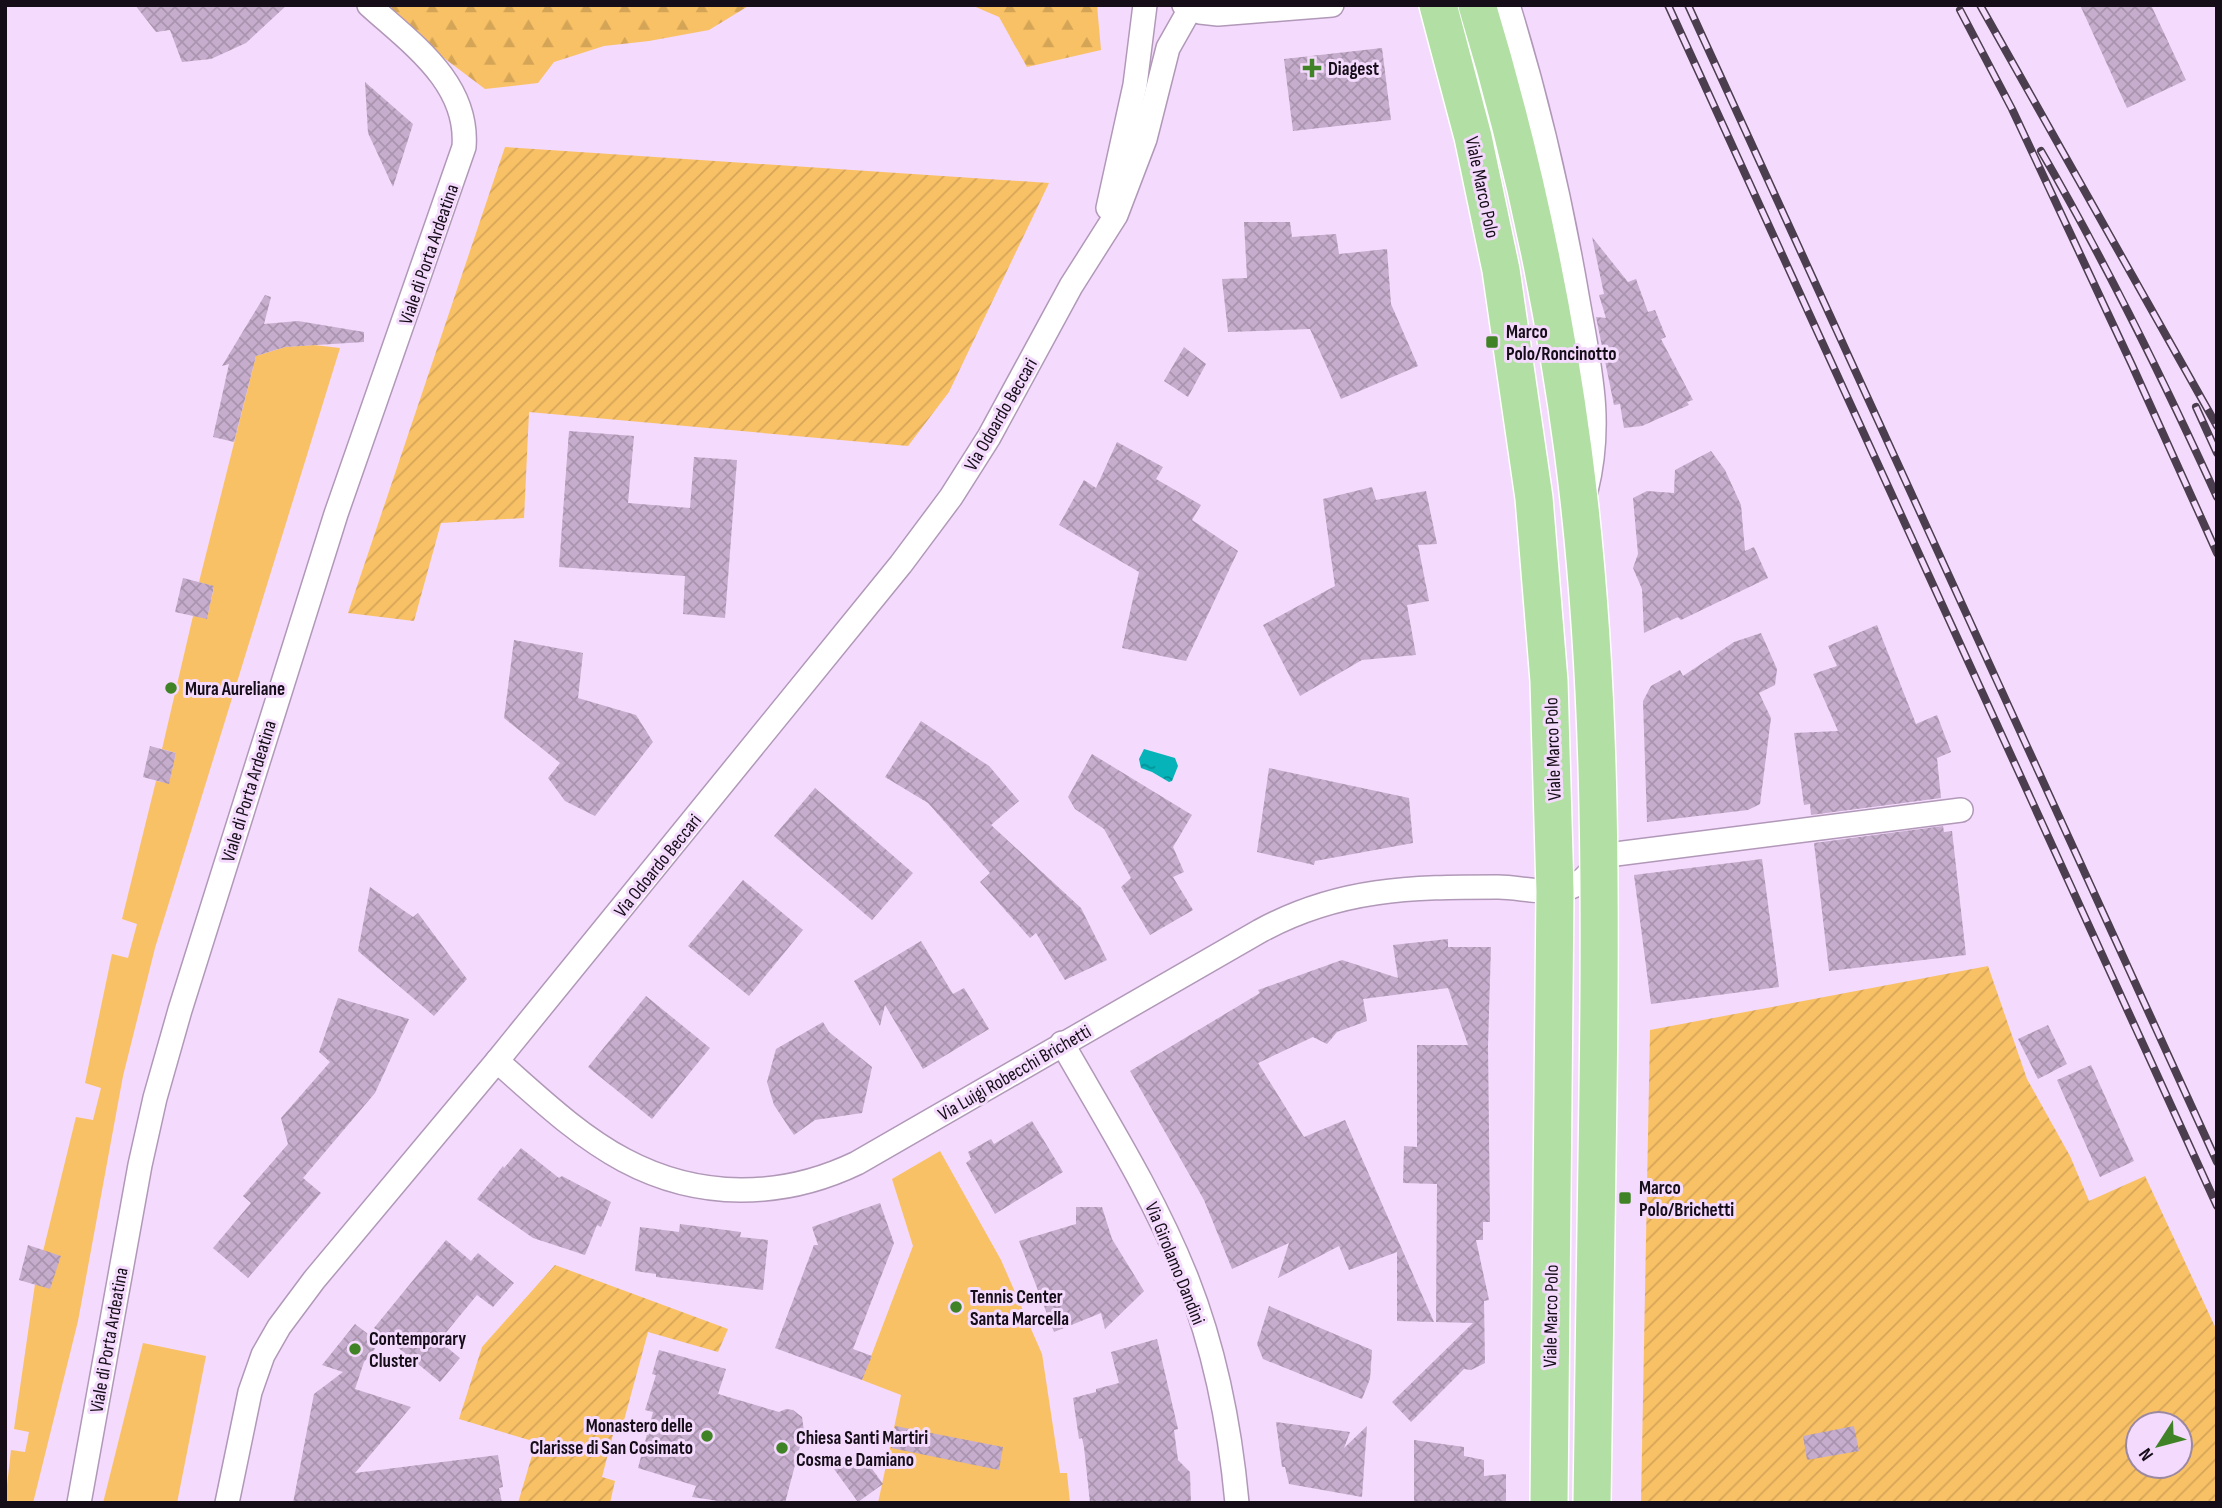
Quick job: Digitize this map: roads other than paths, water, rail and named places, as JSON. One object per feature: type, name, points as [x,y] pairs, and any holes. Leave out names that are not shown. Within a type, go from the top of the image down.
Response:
[{"type":"main road","name":"Viale Marco Polo","points":[[1438,5],[1473,137],[1501,270],[1526,435],[1538,547],[1552,734],[1555,891],[1549,1503]]},
{"type":"main road","name":"Viale Marco Polo","points":[[1477,5],[1506,109],[1559,359],[1580,515],[1594,689],[1600,856],[1592,1503]]},
{"type":"street","name":"Viale di Porta Ardeatina","points":[[79,1503],[140,1165],[155,1098],[180,1010],[336,514],[464,147],[460,106],[443,76],[369,5]]},
{"type":"street","name":"Via Odoardo Beccari","points":[[1107,228],[1112,186],[1135,85],[1145,5]]},
{"type":"street","points":[[1187,7],[1218,14],[1332,5]]},
{"type":"street","name":"Viale Marco Polo","points":[[1508,5],[1536,102],[1568,244],[1593,388],[1596,422],[1594,457],[1580,515]]},
{"type":"street","name":"Via Odoardo Beccari","points":[[227,1503],[250,1392],[268,1343],[314,1280],[497,1061],[928,529],[989,437],[1071,286],[1121,205],[1142,148],[1168,48],[1187,7]]},
{"type":"street","points":[[1501,270],[1511,244],[1519,236],[1533,230],[1550,233],[1568,244]]},
{"type":"street","points":[[1555,891],[1581,882],[1600,856],[1961,810]]},
{"type":"street","name":"Via Luigi Robecchi Brichetti","points":[[497,1061],[590,1139],[625,1161],[688,1184],[766,1190],[818,1180],[857,1163],[1062,1043],[1268,927],[1301,912],[1338,899],[1402,889],[1502,887],[1555,891]]},
{"type":"street","name":"Via Girolamo Dandini","points":[[1062,1043],[1147,1191],[1189,1284],[1218,1384],[1237,1503]]},
{"type":"water","points":[[1144,749],[1175,758],[1178,766],[1172,781],[1141,768],[1139,759]]},
{"type":"railway","points":[[1668,5],[2217,1206]]},
{"type":"railway","points":[[1688,5],[2217,1162]]},
{"type":"railway","points":[[1980,5],[2217,426]]},
{"type":"railway","points":[[1960,10],[2012,109],[2217,553]]},
{"type":"railway","points":[[2041,151],[2133,322],[2217,497]]},
{"type":"railway","points":[[2196,407],[2217,453]]},
{"type":"place","name":"Diagest","points":[[1312,68]]},
{"type":"place","name":"Marco Polo/Roncinotto","points":[[1492,342]]},
{"type":"place","name":"Mura Aureliane","points":[[171,688]]},
{"type":"place","name":"Marco Polo/Brichetti","points":[[1625,1198]]},
{"type":"place","name":"Tennis Center Santa Marcella","points":[[956,1307]]},
{"type":"place","name":"Contemporary Cluster","points":[[355,1349]]},
{"type":"place","name":"Monastero delle Clarisse di San Cosimato","points":[[707,1436]]},
{"type":"place","name":"Chiesa Santi Martiri Cosma e Damiano","points":[[782,1448]]}]
